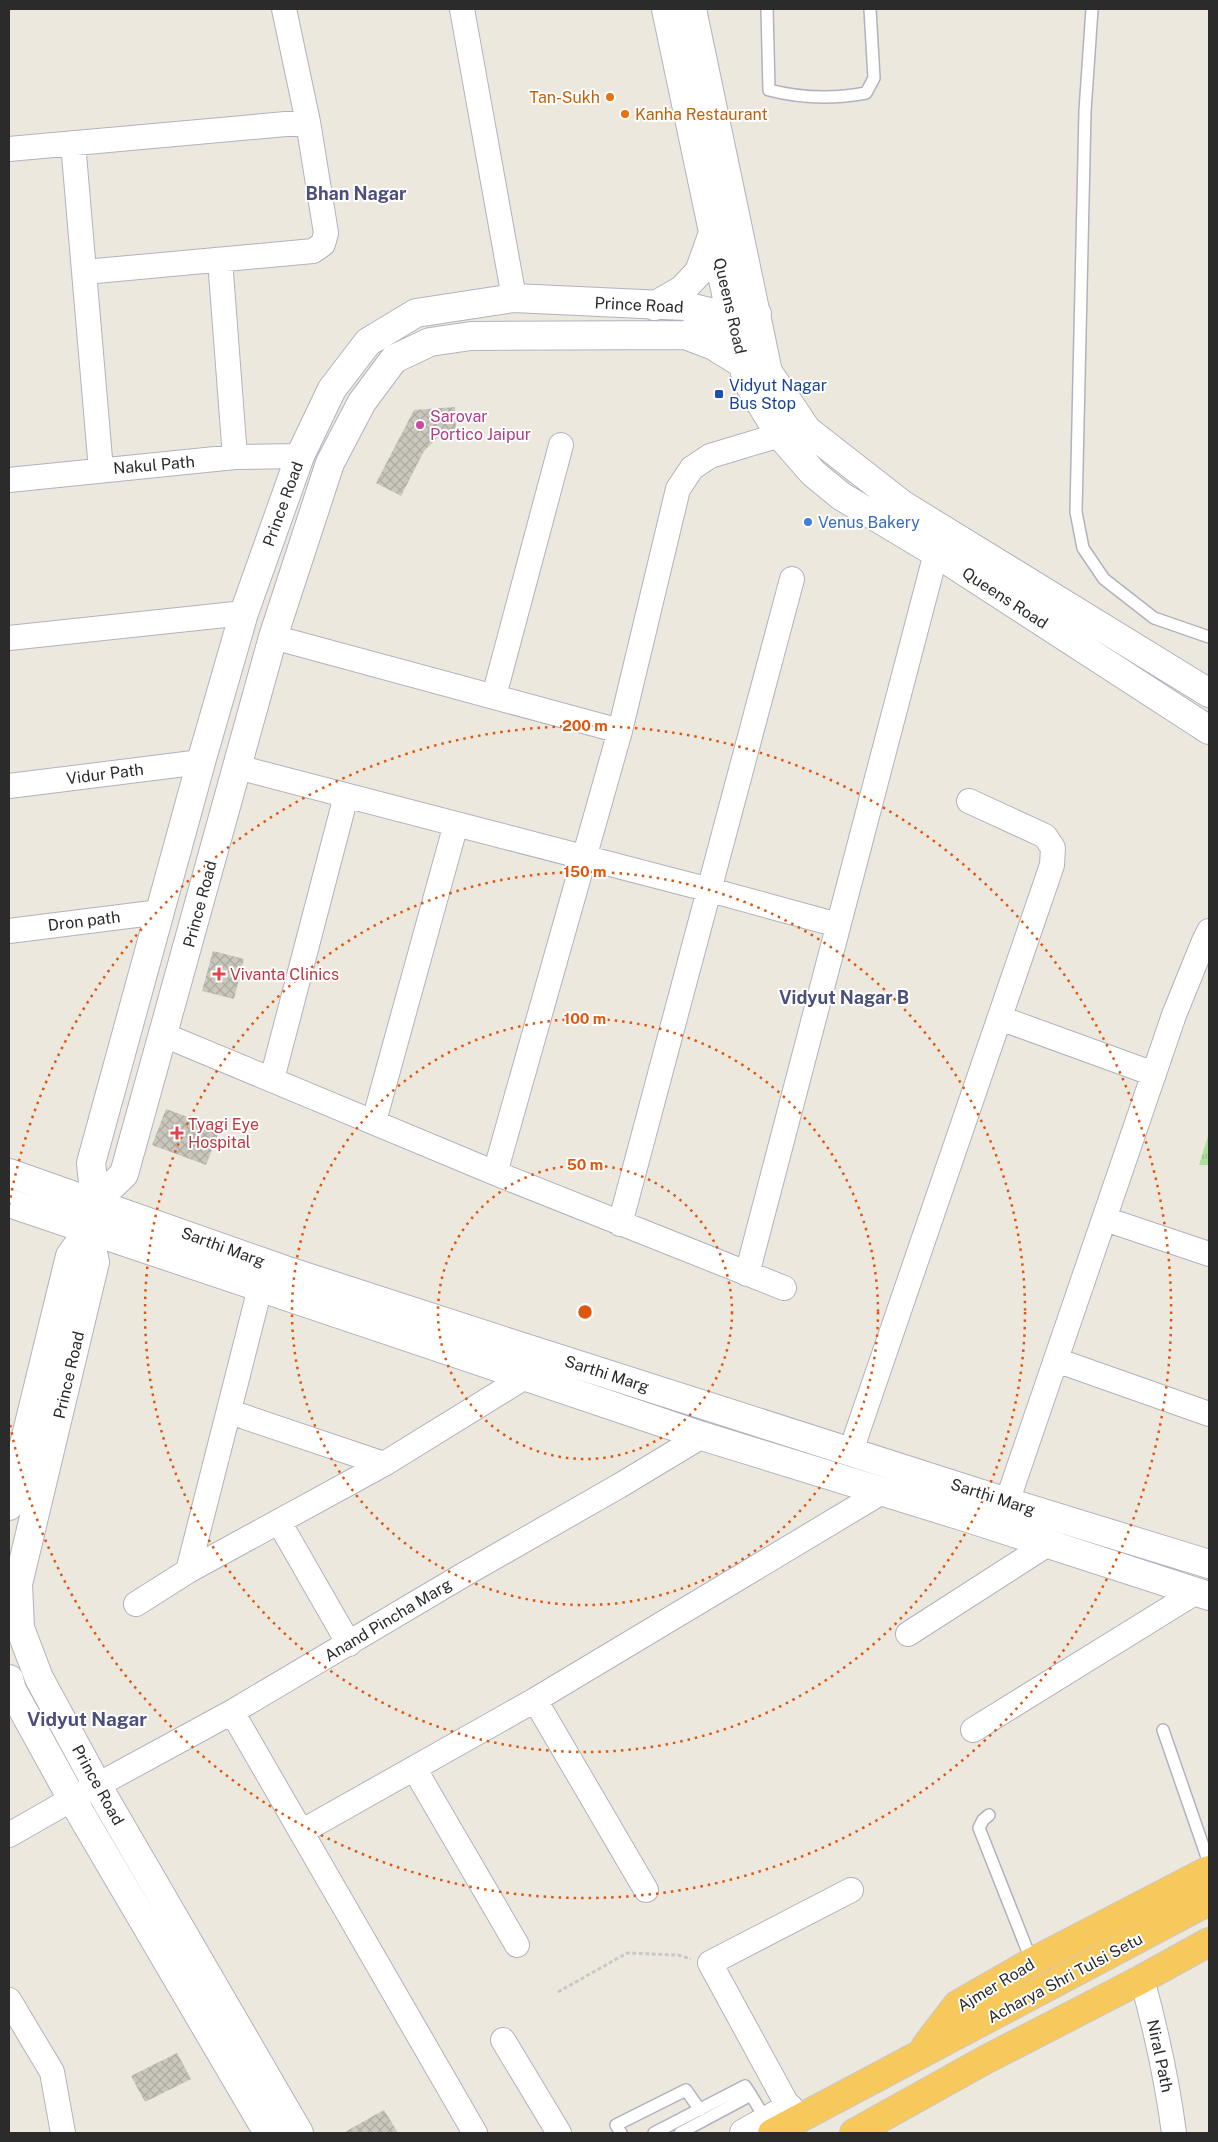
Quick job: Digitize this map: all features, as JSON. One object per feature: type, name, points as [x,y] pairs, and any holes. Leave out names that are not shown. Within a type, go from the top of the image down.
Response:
[{"type":"highway","name":"Ajmer Road","points":[[773,2125],[920,2054],[957,2005],[1032,1962],[1209,1870]]},
{"type":"highway","name":"Acharya Shri Tulsi Setu","points":[[920,2054],[1209,1901]]},
{"type":"highway","points":[[854,2133],[985,2060],[1142,1979],[1209,1942]]},
{"type":"street","points":[[84,272],[313,251],[323,244],[326,233],[308,122],[284,9]]},
{"type":"street","points":[[462,9],[514,298]]},
{"type":"street","name":"Queens Road","points":[[666,9],[713,232],[744,316],[768,372],[807,430],[903,505],[1209,693]]},
{"type":"street","name":"Queens Road","points":[[692,9],[744,316],[743,364],[747,381],[780,435],[813,473],[841,496],[936,553],[1209,730]]},
{"type":"street","points":[[9,149],[308,122]]},
{"type":"street","points":[[73,143],[101,470]]},
{"type":"street","points":[[654,306],[682,290],[699,272],[713,232]]},
{"type":"street","points":[[220,260],[235,457]]},
{"type":"street","name":"Prince Road","points":[[10,1496],[70,1256],[88,1232],[95,1202],[91,1163],[244,613],[300,456],[332,389],[368,342],[416,313],[514,298],[684,306],[744,316]]},
{"type":"street","name":"Prince Road","points":[[95,1202],[124,1174],[274,637],[330,463],[362,402],[394,359],[430,342],[472,336],[685,335],[744,316]]},
{"type":"street","points":[[685,335],[714,346],[743,364]]},
{"type":"street","points":[[495,1173],[620,731],[678,489],[692,468],[710,456],[780,435]]},
{"type":"street","points":[[494,696],[561,445]]},
{"type":"street","name":"Nakul Path","points":[[9,480],[235,457],[300,456]]},
{"type":"street","points":[[747,1274],[936,553]]},
{"type":"street","points":[[620,1224],[792,579]]},
{"type":"street","points":[[9,638],[244,613]]},
{"type":"street","points":[[274,637],[620,731]]},
{"type":"street","points":[[1150,692],[1164,664]]},
{"type":"street","name":"Vidur Path","points":[[9,786],[201,762]]},
{"type":"street","points":[[237,767],[838,925]]},
{"type":"street","points":[[272,1078],[346,796]]},
{"type":"street","points":[[852,1453],[859,1427],[1052,865],[1053,848],[1045,836],[969,801]]},
{"type":"street","points":[[374,1121],[456,824]]},
{"type":"street","name":"Dron path","points":[[9,930],[160,912]]},
{"type":"street","points":[[1007,1502],[1154,1074],[1207,940]]},
{"type":"street","points":[[1000,1018],[1154,1074]]},
{"type":"street","points":[[164,1035],[272,1078],[495,1173],[784,1288]]},
{"type":"street","name":"Sarthi Marg","points":[[9,1173],[285,1270],[852,1453],[1209,1564]]},
{"type":"street","points":[[9,1204],[702,1436],[1202,1594]]},
{"type":"street","points":[[1105,1218],[1209,1254]]},
{"type":"street","name":"Prince Road","points":[[88,1232],[95,1262],[18,1584],[20,1628],[39,1678],[97,1785],[298,2133]]},
{"type":"street","points":[[188,1572],[260,1288]]},
{"type":"street","points":[[510,1343],[514,1373]]},
{"type":"street","points":[[1056,1360],[1209,1414]]},
{"type":"street","points":[[136,1604],[188,1572],[384,1464],[514,1373]]},
{"type":"street","points":[[702,1436],[712,1408]]},
{"type":"street","points":[[230,1412],[384,1464]]},
{"type":"street","name":"Anand Pincha Marg","points":[[9,1835],[232,1712],[702,1436]]},
{"type":"street","points":[[301,1832],[536,1700],[882,1492],[890,1464]]},
{"type":"street","points":[[279,1522],[350,1644]]},
{"type":"street","points":[[908,1634],[1048,1544]]},
{"type":"street","points":[[973,1730],[1202,1594]]},
{"type":"street","name":"Prince Road","points":[[10,1687],[72,1799],[268,2133]]},
{"type":"street","points":[[536,1700],[646,1890]]},
{"type":"street","points":[[232,1712],[475,2133]]},
{"type":"street","points":[[414,1768],[517,1944]]},
{"type":"street","points":[[773,2125],[710,1963],[851,1890]]},
{"type":"street","name":"Niral Path","points":[[1142,1979],[1162,2056],[1174,2133]]},
{"type":"street","points":[[9,2001],[52,2072],[57,2131]]},
{"type":"street","points":[[503,2040],[559,2133]]},
{"type":"lane","points":[[767,9],[769,90],[790,95],[821,97],[849,97],[866,93],[874,78],[870,9]]},
{"type":"lane","points":[[1092,9],[1085,111],[1076,512],[1083,548],[1104,579],[1154,618],[1209,637]]},
{"type":"lane","points":[[1163,1730],[1209,1863]]},
{"type":"lane","points":[[989,1815],[983,1820],[980,1828],[1032,1962]]},
{"type":"lane","points":[[654,2133],[745,2086],[773,2125]]},
{"type":"lane","points":[[621,2133],[616,2125],[686,2090],[700,2110]]},
{"type":"lane","points":[[680,2133],[751,2094]]},
{"type":"path","points":[[558,1992],[627,1953],[678,1955],[712,1967]]},
{"type":"green space","points":[[1209,1133],[1209,1165],[1199,1165]]},
{"type":"building","points":[[455,407],[456,434],[440,435],[424,451],[401,496],[376,483],[414,410]]},
{"type":"building","points":[[213,951],[244,959],[234,999],[202,991]]},
{"type":"building","points":[[166,1109],[220,1129],[206,1165],[152,1145]]},
{"type":"building","points":[[177,2053],[191,2079],[145,2102],[131,2076]]},
{"type":"building","points":[[384,2110],[398,2133],[343,2133]]},
{"type":"place","name":"Tan-Sukh","points":[[610,97]]},
{"type":"place","name":"Kanha Restaurant","points":[[625,114]]},
{"type":"place","name":"Vidyut Nagar Bus Stop","points":[[719,394]]},
{"type":"place","name":"Sarovar Portico Jaipur","points":[[420,425]]},
{"type":"place","name":"Venus Bakery","points":[[808,522]]},
{"type":"place","name":"Vivanta Clinics","points":[[219,974]]},
{"type":"place","name":"Tyagi Eye Hospital","points":[[177,1133]]},
{"type":"district","name":"Bhan Nagar","points":[[356,193]]},
{"type":"district","name":"Vidyut Nagar B","points":[[844,997]]},
{"type":"district","name":"Vidyut Nagar","points":[[87,1719]]}]
